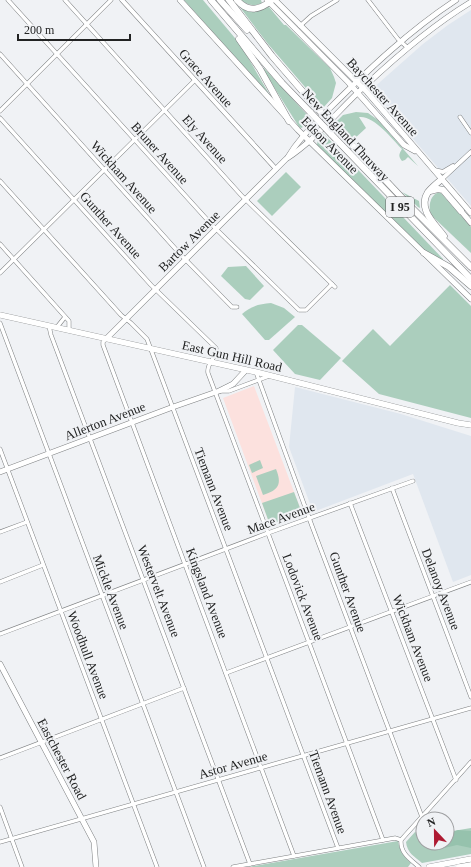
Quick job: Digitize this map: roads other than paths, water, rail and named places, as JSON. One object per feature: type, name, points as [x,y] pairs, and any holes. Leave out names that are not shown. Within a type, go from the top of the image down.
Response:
[{"type":"highway","points":[[220,0],[272,56]]},
{"type":"highway","name":"New England Thruway","points":[[229,0],[272,56],[317,108],[471,267]]},
{"type":"highway","points":[[237,0],[244,6],[252,9],[261,8],[271,1]]},
{"type":"highway","points":[[213,3],[260,69],[289,121]]},
{"type":"highway","name":"New England Thruway","points":[[213,3],[282,83],[471,279]]},
{"type":"highway","points":[[442,179],[429,191],[425,202],[427,214],[453,249]]},
{"type":"highway","points":[[429,191],[438,189],[443,190],[461,211]]},
{"type":"highway","points":[[424,253],[449,267],[471,286]]},
{"type":"main road","name":"Edson Avenue","points":[[180,0],[289,121],[471,299]]},
{"type":"main road","name":"Bartow Avenue","points":[[107,338],[286,159],[304,136],[352,86],[424,23],[456,0]]},
{"type":"main road","name":"Baychester Avenue","points":[[271,1],[300,26],[363,88],[471,213]]},
{"type":"main road","name":"Baychester Avenue","points":[[271,1],[352,86],[404,145],[419,154]]},
{"type":"main road","name":"Bartow Avenue","points":[[286,159],[309,141],[363,88],[408,48],[440,23],[471,2]]},
{"type":"main road","points":[[461,211],[471,223]]},
{"type":"main road","name":"East Gun Hill Road","points":[[0,315],[256,372],[471,425]]},
{"type":"main road","name":"Allerton Avenue","points":[[0,472],[217,391],[233,384],[246,370]]},
{"type":"main road","name":"East Gun Hill Road","points":[[458,423],[471,429]]},
{"type":"main road","name":"Eastchester Road","points":[[0,664],[94,842],[96,867]]},
{"type":"main road","points":[[429,867],[471,859]]},
{"type":"main road","points":[[458,867],[471,865]]},
{"type":"street","name":"Bruner Avenue","points":[[8,0],[216,229],[299,310],[303,311]]},
{"type":"street","name":"Ely Avenue","points":[[65,0],[246,199],[334,285],[303,311]]},
{"type":"street","points":[[0,111],[111,0]]},
{"type":"street","name":"Grace Avenue","points":[[122,0],[276,169]]},
{"type":"street","points":[[300,26],[311,16],[337,0]]},
{"type":"street","points":[[368,0],[408,48]]},
{"type":"street","name":"Wickham Avenue","points":[[0,54],[186,260],[232,307],[237,308]]},
{"type":"street","points":[[0,273],[195,80]]},
{"type":"street","points":[[460,117],[471,133]]},
{"type":"street","name":"Gunther Avenue","points":[[0,118],[156,290],[216,348],[217,353],[210,362]]},
{"type":"street","points":[[442,179],[471,152]]},
{"type":"street","points":[[434,170],[443,172],[457,164]]},
{"type":"street","name":"Tiemann Avenue","points":[[0,181],[126,319],[147,339],[268,657],[338,848]]},
{"type":"street","points":[[0,244],[69,321],[68,330]]},
{"type":"street","points":[[57,328],[65,317]]},
{"type":"street","name":"Mickle Avenue","points":[[0,323],[204,867]]},
{"type":"street","name":"Westervelt Avenue","points":[[49,326],[250,864]]},
{"type":"street","name":"Kingsland Avenue","points":[[107,338],[103,346],[294,856]]},
{"type":"street","name":"Lodovick Avenue","points":[[210,362],[207,370],[217,391],[382,840]]},
{"type":"street","name":"Gunther Avenue","points":[[256,372],[420,811]]},
{"type":"street","name":"Allerton Avenue","points":[[217,391],[229,391],[270,376]]},
{"type":"street","name":"Woodhull Avenue","points":[[0,449],[157,867]]},
{"type":"street","name":"Mace Avenue","points":[[0,634],[413,480]]},
{"type":"street","name":"Delanoy Avenue","points":[[392,488],[471,697]]},
{"type":"street","name":"Wickham Avenue","points":[[350,503],[456,780]]},
{"type":"street","points":[[0,532],[27,522]]},
{"type":"street","points":[[0,582],[43,565]]},
{"type":"street","points":[[226,673],[471,582]]},
{"type":"street","points":[[0,758],[184,688]]},
{"type":"street","name":"Astor Avenue","points":[[0,842],[471,708]]},
{"type":"street","points":[[428,811],[471,762]]},
{"type":"street","points":[[0,807],[22,867]]},
{"type":"street","points":[[401,840],[415,825]]},
{"type":"street","points":[[233,867],[382,840],[395,838],[401,840]]},
{"type":"street","points":[[401,840],[404,853],[419,867]]},
{"type":"railway","points":[[467,867],[471,863]]}]
